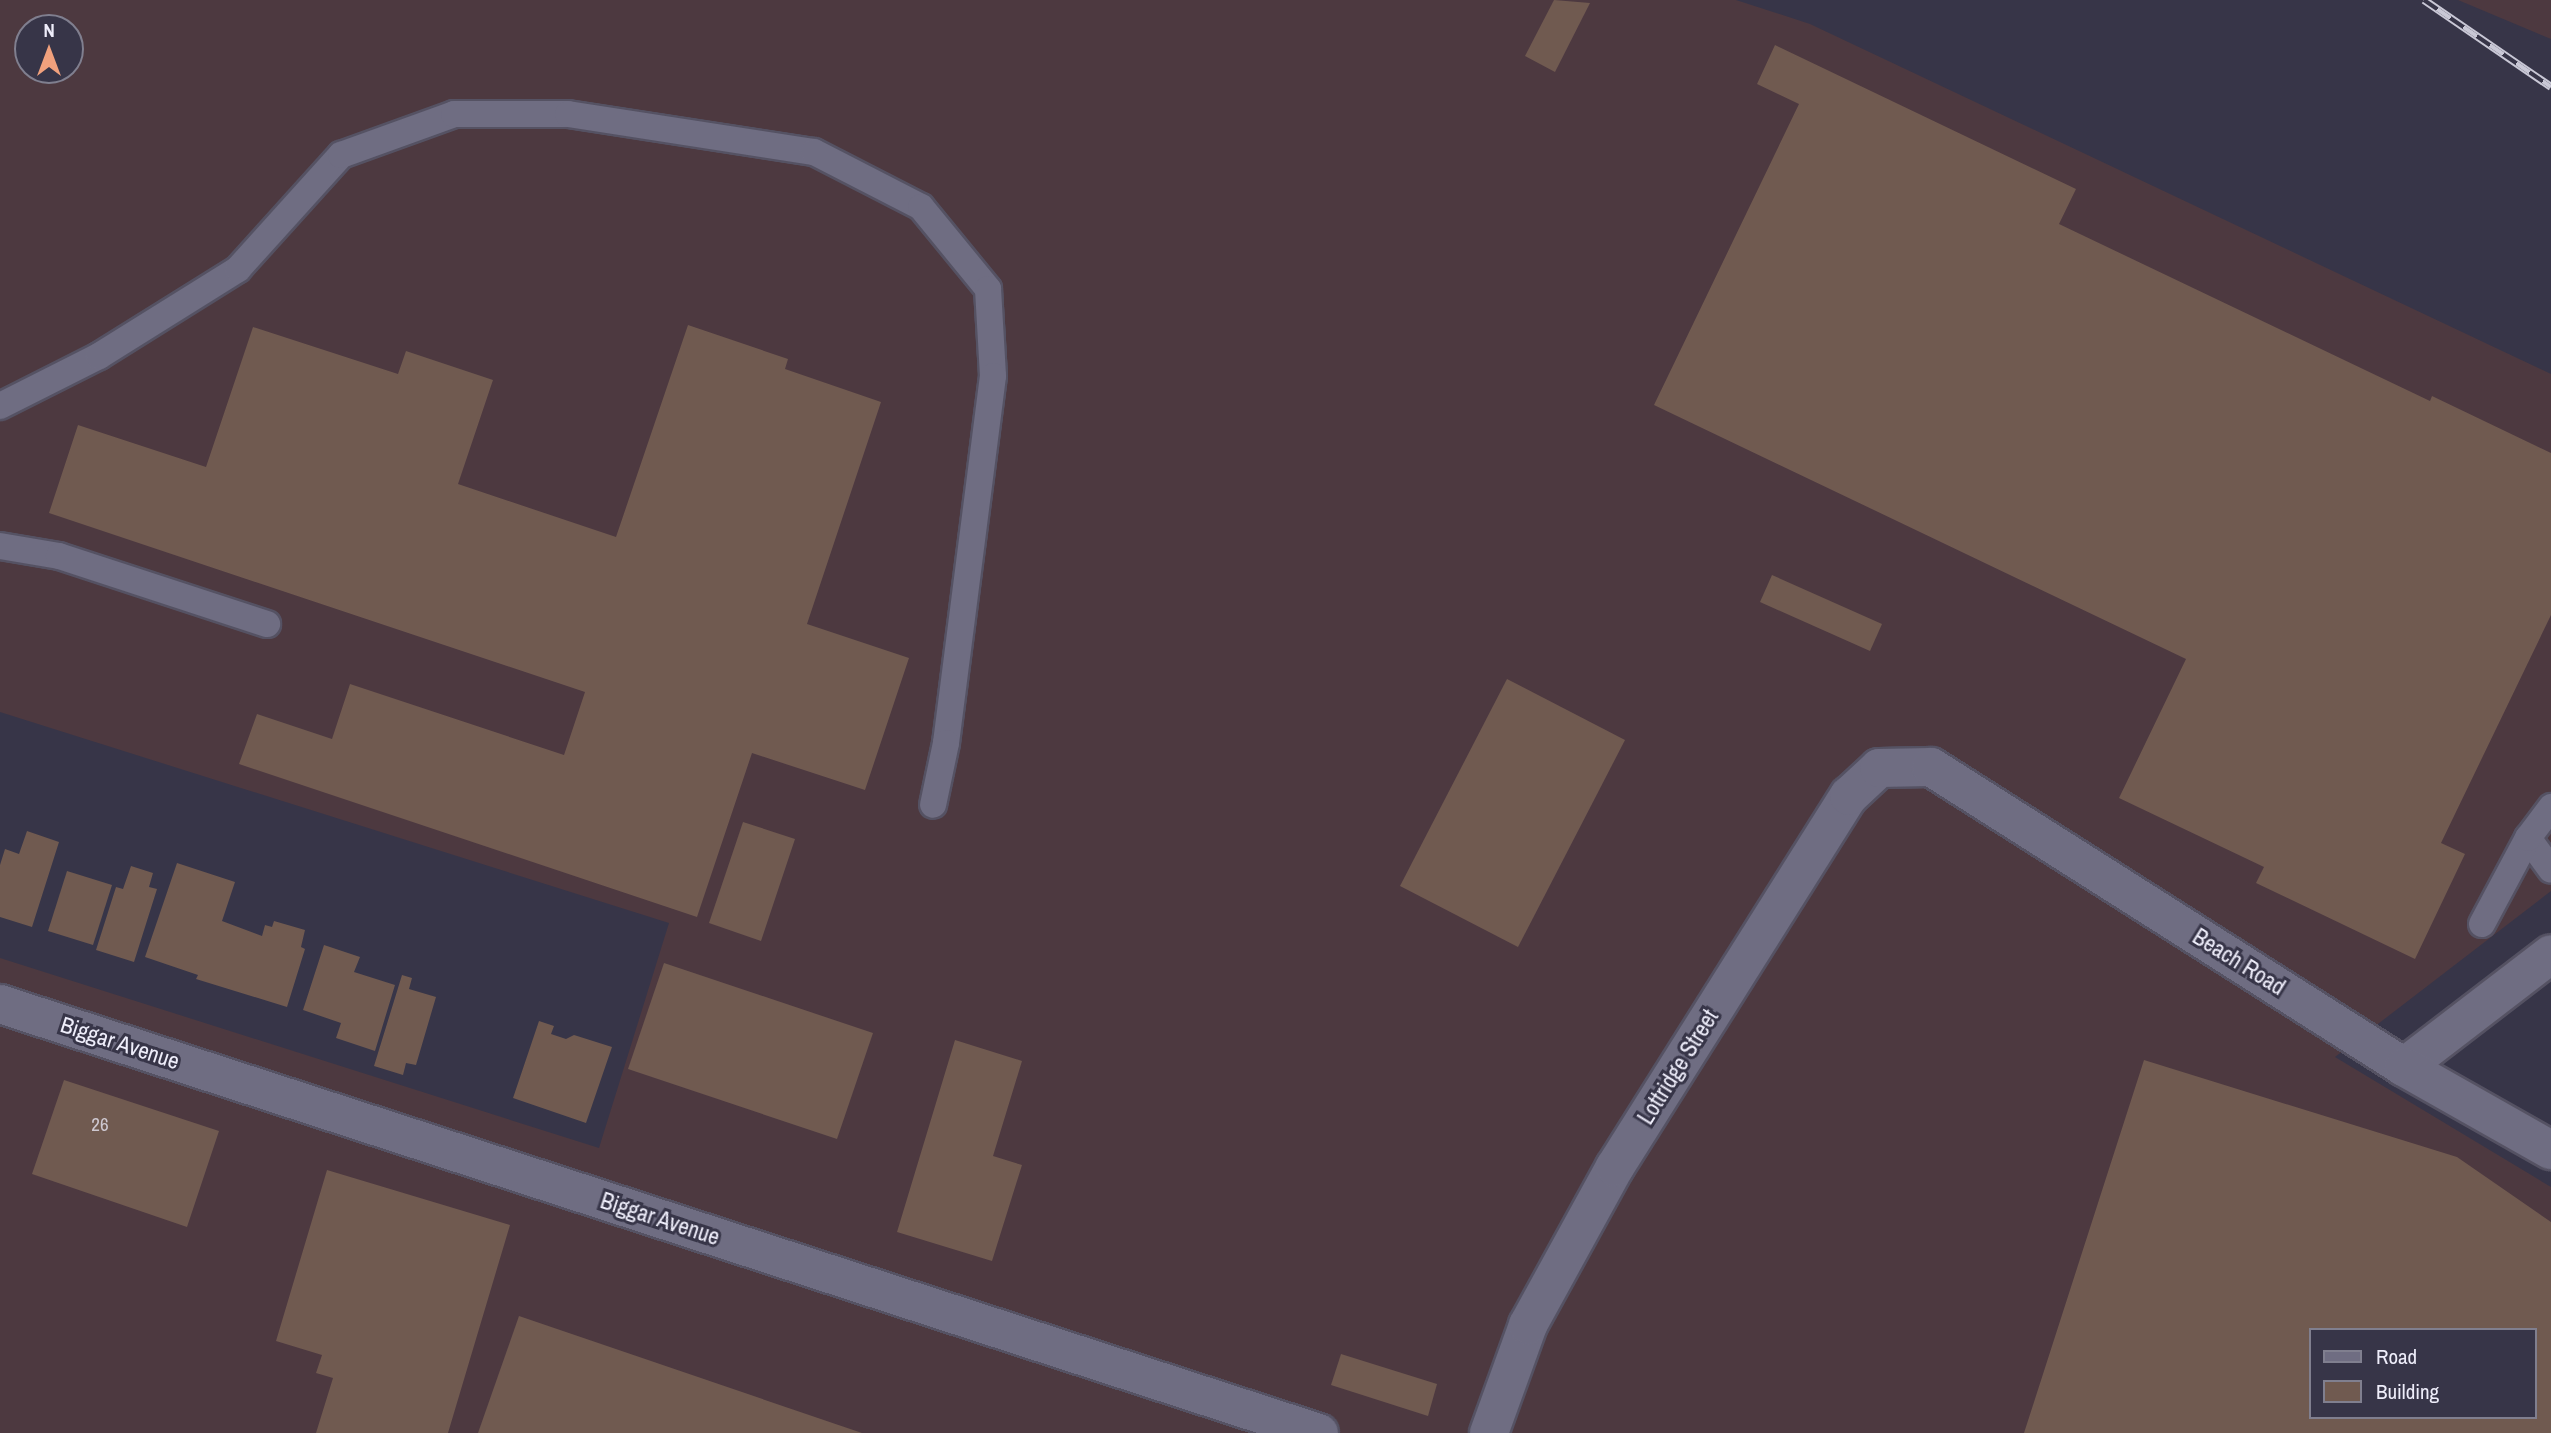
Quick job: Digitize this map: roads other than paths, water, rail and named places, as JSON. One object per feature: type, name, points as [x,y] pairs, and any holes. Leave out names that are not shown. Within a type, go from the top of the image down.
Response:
[{"type":"street","name":"Beach Road","points":[[1931,766],[2404,1067],[2551,1150]]},
{"type":"street","name":"Lottridge Street","points":[[1489,1433],[1528,1325],[1615,1167],[1849,796],[1879,768],[1931,766]]},
{"type":"street","points":[[2404,1067],[2551,954]]},
{"type":"street","name":"Biggar Avenue","points":[[0,1004],[1320,1433]]},
{"type":"lane","points":[[0,406],[99,356],[238,268],[341,155],[454,114],[568,114],[814,152],[921,207],[988,289],[993,376],[946,743],[933,804]]},
{"type":"lane","points":[[0,546],[59,556],[267,624]]},
{"type":"lane","points":[[2482,924],[2528,838],[2551,807]]},
{"type":"lane","points":[[2528,838],[2551,870]]},
{"type":"railway","points":[[2424,0],[2551,87]]}]
